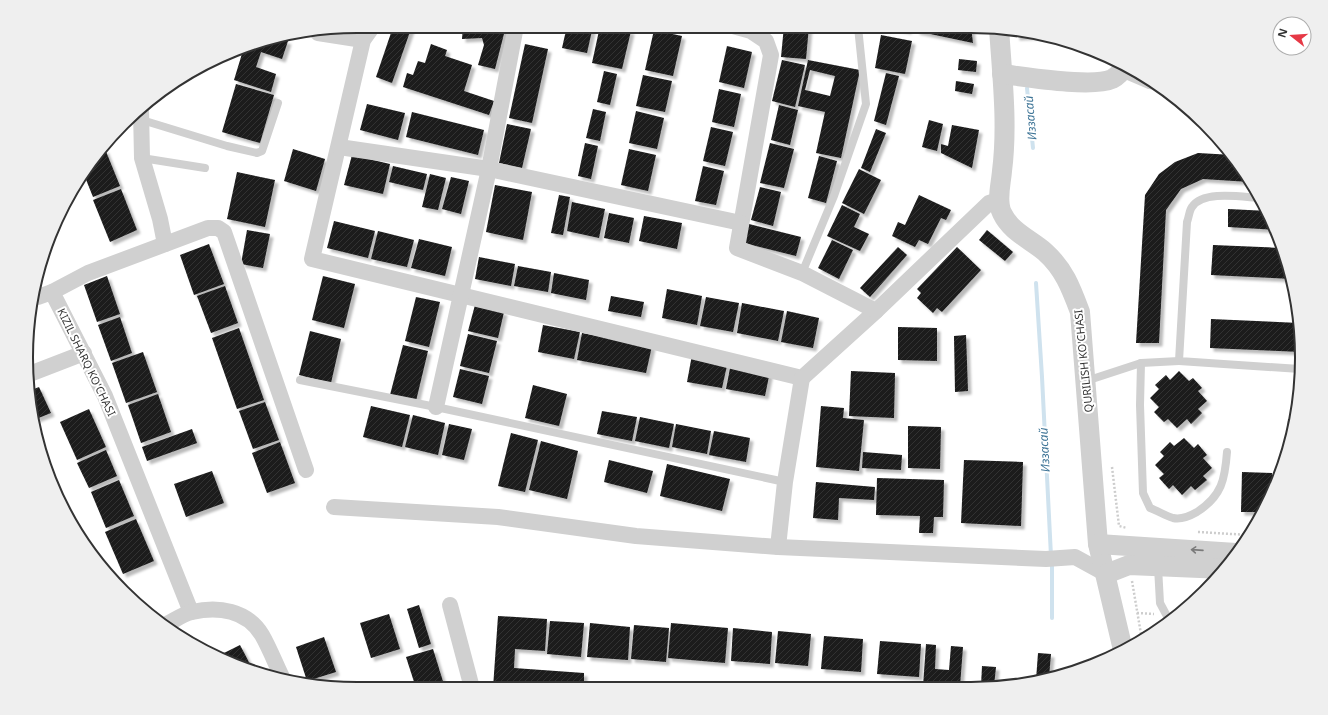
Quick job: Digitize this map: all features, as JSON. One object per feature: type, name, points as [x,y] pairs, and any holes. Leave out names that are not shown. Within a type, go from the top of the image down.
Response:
[{"type":"street","points":[[368,33],[363,40],[312,259],[802,378]]},
{"type":"street","points":[[436,407],[489,169],[515,33]]},
{"type":"street","points":[[754,33],[766,41],[771,55],[737,248],[802,273],[876,311]]},
{"type":"street","points":[[329,35],[363,40]]},
{"type":"street","name":"QURILISH KO'CHASI","points":[[999,35],[1005,143],[999,200],[1002,211],[1008,223],[1017,232],[1045,253],[1063,273],[1070,284],[1080,312],[1098,544],[1122,645]]},
{"type":"street","points":[[1002,74],[1073,82],[1106,81],[1111,79],[1122,70]]},
{"type":"street","points":[[142,116],[142,158],[160,219],[164,244]]},
{"type":"street","points":[[339,147],[489,169],[741,223]]},
{"type":"street","points":[[778,547],[785,482],[802,378],[876,311],[989,203],[999,200]]},
{"type":"street","points":[[39,296],[52,292],[88,274],[164,244],[208,228],[218,228],[224,232],[306,470]]},
{"type":"street","name":"KIZIL SHARQ KO'CHASI","points":[[52,292],[105,396],[191,612]]},
{"type":"street","points":[[34,373],[84,353]]},
{"type":"street","points":[[334,507],[498,517],[636,536],[778,547],[1046,559],[1068,558],[1098,544],[1230,553]]},
{"type":"street","points":[[1068,558],[1106,574],[1129,565],[1215,569]]},
{"type":"street","points":[[450,605],[470,682]]},
{"type":"street","points":[[170,622],[191,612],[230,610],[239,614],[248,620],[262,635],[279,672]]},
{"type":"lane","points":[[802,273],[834,196],[866,104],[859,33]]},
{"type":"lane","points":[[143,115],[228,146],[257,154],[262,151],[278,102]]},
{"type":"lane","points":[[142,158],[205,168]]},
{"type":"lane","points":[[1179,361],[1187,222],[1192,208],[1198,200],[1212,196],[1253,198]]},
{"type":"lane","points":[[1086,381],[1141,364],[1179,361],[1294,369]]},
{"type":"lane","points":[[1141,364],[1140,405],[1143,492],[1150,508],[1174,518],[1188,517],[1206,506],[1218,492],[1226,473],[1227,452]]},
{"type":"lane","points":[[300,380],[436,407],[785,482]]},
{"type":"lane","points":[[1158,566],[1160,603],[1166,616]]},
{"type":"path","points":[[1131,577],[1141,634]]},
{"type":"building","points":[[391,33],[410,33],[392,83],[376,77]]},
{"type":"building","points":[[462,33],[504,33],[495,69],[478,65],[484,45],[482,38],[462,39]]},
{"type":"building","points":[[565,33],[591,33],[587,53],[562,48]]},
{"type":"building","points":[[598,33],[631,33],[622,69],[592,63]]},
{"type":"building","points":[[653,33],[668,33],[682,36],[673,76],[645,70]]},
{"type":"building","points":[[783,33],[808,33],[806,59],[781,57]]},
{"type":"building","points":[[926,33],[972,33],[973,43]]},
{"type":"building","points":[[881,35],[912,41],[905,74],[875,68]]},
{"type":"building","points":[[288,41],[282,59],[261,52],[256,67],[276,74],[271,92],[234,80],[242,55]]},
{"type":"building","points":[[431,44],[447,50],[445,56],[472,65],[464,91],[494,101],[489,115],[403,87],[407,73],[413,75],[418,61],[425,63]]},
{"type":"building","points":[[525,44],[548,49],[532,123],[509,118]]},
{"type":"building","points":[[727,46],[752,52],[744,88],[719,82]]},
{"type":"building","points":[[959,59],[977,61],[976,72],[958,70]]},
{"type":"building","points":[[782,60],[805,65],[795,107],[772,101]]},
{"type":"building","points":[[808,60],[860,70],[841,158],[816,153],[825,112],[798,106]],"holes":[[[810,70],[835,76],[830,96],[805,90]]]},
{"type":"building","points":[[604,71],[617,74],[610,105],[597,102]]},
{"type":"building","points":[[886,73],[899,76],[886,125],[874,121]]},
{"type":"building","points":[[643,75],[672,81],[665,112],[636,106]]},
{"type":"building","points":[[956,81],[974,84],[972,94],[955,91]]},
{"type":"building","points":[[236,84],[274,95],[260,143],[222,132]]},
{"type":"building","points":[[719,89],[741,94],[734,127],[712,122]]},
{"type":"building","points":[[367,104],[405,113],[398,140],[360,130]]},
{"type":"building","points":[[779,105],[798,110],[790,145],[771,140]]},
{"type":"building","points":[[593,109],[606,112],[600,141],[586,138]]},
{"type":"building","points":[[636,111],[664,118],[657,149],[629,143]]},
{"type":"building","points":[[412,112],[484,130],[478,155],[406,137]]},
{"type":"building","points":[[929,120],[943,124],[937,151],[922,147]]},
{"type":"building","points":[[507,124],[531,129],[522,168],[499,163]]},
{"type":"building","points":[[952,125],[979,130],[972,168],[941,153],[941,144],[948,146]]},
{"type":"building","points":[[711,127],[733,132],[725,166],[703,161]]},
{"type":"building","points":[[876,129],[886,133],[870,172],[861,168]]},
{"type":"building","points":[[585,143],[598,146],[591,179],[578,176]]},
{"type":"building","points":[[770,143],[794,149],[784,188],[760,183]]},
{"type":"building","points":[[293,149],[325,159],[316,191],[284,181]]},
{"type":"building","points":[[629,149],[656,155],[648,191],[621,185]]},
{"type":"building","points":[[106,153],[120,186],[93,197],[86,180]]},
{"type":"building","points":[[1198,153],[1223,154],[1243,182],[1203,179],[1181,189],[1166,210],[1159,343],[1136,343],[1145,195],[1159,174],[1175,162]]},
{"type":"building","points":[[352,155],[390,164],[383,194],[344,185]]},
{"type":"building","points":[[819,156],[837,161],[826,203],[808,198]]},
{"type":"building","points":[[393,166],[427,174],[423,190],[389,182]]},
{"type":"building","points":[[703,166],[724,171],[716,205],[695,201]]},
{"type":"building","points":[[859,169],[881,180],[864,214],[842,203]]},
{"type":"building","points":[[237,172],[275,180],[265,227],[227,219]]},
{"type":"building","points":[[430,174],[446,178],[438,210],[422,207]]},
{"type":"building","points":[[451,177],[469,181],[461,214],[442,209]]},
{"type":"building","points":[[495,185],[532,192],[523,240],[486,232]]},
{"type":"building","points":[[760,187],[781,192],[773,226],[751,220]]},
{"type":"building","points":[[121,189],[137,230],[110,242],[93,200]]},
{"type":"building","points":[[559,195],[570,197],[563,235],[551,233]]},
{"type":"building","points":[[919,195],[951,210],[946,220],[941,218],[928,244],[919,240],[915,247],[892,236],[898,222],[905,225]]},
{"type":"building","points":[[572,202],[605,209],[599,238],[567,231]]},
{"type":"building","points":[[842,205],[860,214],[854,227],[869,234],[860,251],[827,236]]},
{"type":"building","points":[[1228,209],[1260,211],[1269,230],[1228,227]]},
{"type":"building","points":[[609,213],[634,218],[629,243],[604,238]]},
{"type":"building","points":[[644,216],[682,223],[677,249],[639,241]]},
{"type":"building","points":[[334,221],[375,231],[368,258],[327,248]]},
{"type":"building","points":[[749,224],[801,237],[796,256],[744,243]]},
{"type":"building","points":[[247,230],[270,234],[263,268],[241,264]]},
{"type":"building","points":[[987,230],[1013,252],[1005,261],[979,240]]},
{"type":"building","points":[[378,231],[414,240],[407,267],[371,259]]},
{"type":"building","points":[[419,239],[452,247],[445,276],[411,268]]},
{"type":"building","points":[[832,240],[853,250],[839,279],[818,268]]},
{"type":"building","points":[[209,244],[224,284],[194,295],[180,255]]},
{"type":"building","points":[[1213,245],[1276,248],[1285,279],[1211,275]]},
{"type":"building","points":[[898,247],[907,255],[870,297],[860,288]]},
{"type":"building","points":[[957,247],[981,270],[942,312],[937,308],[933,313],[917,298],[921,293],[917,289]]},
{"type":"building","points":[[479,257],[515,264],[511,286],[475,279]]},
{"type":"building","points":[[518,266],[551,272],[548,292],[514,286]]},
{"type":"building","points":[[554,273],[589,280],[586,300],[551,293]]},
{"type":"building","points":[[107,276],[120,314],[97,322],[84,285]]},
{"type":"building","points":[[323,276],[355,284],[344,328],[312,320]]},
{"type":"building","points":[[225,286],[238,323],[211,333],[197,296]]},
{"type":"building","points":[[667,289],[702,296],[697,325],[662,318]]},
{"type":"building","points":[[611,296],[644,302],[641,317],[608,311]]},
{"type":"building","points":[[416,297],[440,302],[429,347],[405,341]]},
{"type":"building","points":[[706,297],[739,303],[733,332],[700,326]]},
{"type":"building","points":[[742,303],[784,311],[778,341],[737,333]]},
{"type":"building","points":[[475,305],[504,312],[498,338],[468,331]]},
{"type":"building","points":[[787,311],[819,318],[813,348],[781,342]]},
{"type":"building","points":[[120,317],[132,353],[111,361],[98,325]]},
{"type":"building","points":[[1211,319],[1293,323],[1295,352],[1210,348]]},
{"type":"building","points":[[543,325],[580,332],[574,359],[538,352]]},
{"type":"building","points":[[898,327],[937,328],[937,361],[898,360]]},
{"type":"building","points":[[239,328],[264,400],[237,409],[212,338]]},
{"type":"building","points":[[310,331],[341,339],[331,383],[299,375]]},
{"type":"building","points":[[582,333],[652,346],[646,373],[577,360]]},
{"type":"building","points":[[468,334],[497,341],[489,373],[460,366]]},
{"type":"building","points":[[966,335],[968,391],[955,392],[954,336]]},
{"type":"building","points":[[403,345],[428,351],[416,401],[390,395]]},
{"type":"building","points":[[143,352],[157,392],[126,403],[112,363]]},
{"type":"building","points":[[692,355],[728,361],[722,388],[687,382]]},
{"type":"building","points":[[731,363],[770,371],[765,396],[726,389]]},
{"type":"building","points":[[460,369],[489,376],[482,404],[453,397]]},
{"type":"building","points":[[851,371],[895,373],[894,418],[849,416]]},
{"type":"building","points":[[1179,371],[1189,381],[1193,378],[1202,388],[1198,391],[1207,401],[1198,409],[1202,413],[1191,424],[1187,419],[1177,428],[1168,419],[1164,422],[1154,412],[1159,407],[1150,398],[1159,389],[1155,385],[1166,375],[1170,380]]},
{"type":"building","points":[[533,385],[567,394],[559,426],[525,418]]},
{"type":"building","points":[[39,387],[51,413],[39,418],[36,400],[35,389]]},
{"type":"building","points":[[158,394],[171,432],[141,443],[128,405]]},
{"type":"building","points":[[265,402],[279,440],[253,449],[239,411]]},
{"type":"building","points":[[371,406],[410,415],[402,447],[363,437]]},
{"type":"building","points":[[821,406],[844,408],[843,418],[864,420],[859,471],[816,467]]},
{"type":"building","points":[[89,409],[106,447],[77,460],[60,422]]},
{"type":"building","points":[[602,411],[637,417],[632,441],[597,434]]},
{"type":"building","points":[[413,415],[445,423],[438,455],[405,447]]},
{"type":"building","points":[[640,417],[674,424],[669,448],[635,441]]},
{"type":"building","points":[[449,424],[472,429],[464,460],[442,455]]},
{"type":"building","points":[[676,424],[711,431],[707,454],[672,447]]},
{"type":"building","points":[[908,426],[941,427],[940,469],[908,468]]},
{"type":"building","points":[[192,429],[197,443],[147,461],[142,447]]},
{"type":"building","points":[[714,431],[750,438],[746,462],[709,455]]},
{"type":"building","points":[[511,433],[538,440],[525,492],[498,486]]},
{"type":"building","points":[[1184,438],[1194,448],[1198,444],[1207,455],[1203,458],[1212,468],[1203,476],[1207,480],[1195,490],[1191,486],[1182,495],[1173,485],[1169,489],[1159,478],[1164,474],[1155,465],[1164,456],[1160,452],[1170,442],[1174,446]]},
{"type":"building","points":[[541,441],[578,451],[567,499],[529,490]]},
{"type":"building","points":[[280,442],[295,483],[267,493],[252,453]]},
{"type":"building","points":[[106,450],[117,476],[89,488],[77,463]]},
{"type":"building","points":[[863,452],[902,455],[901,470],[862,468]]},
{"type":"building","points":[[609,460],[653,471],[647,493],[604,482]]},
{"type":"building","points":[[964,460],[1023,462],[1021,526],[961,523]]},
{"type":"building","points":[[667,464],[730,479],[722,511],[660,496]]},
{"type":"building","points":[[212,471],[224,503],[186,517],[174,484]]},
{"type":"building","points":[[1242,472],[1272,473],[1270,482],[1256,512],[1241,512]]},
{"type":"building","points":[[877,478],[944,480],[943,517],[934,517],[933,533],[919,533],[920,516],[876,515]]},
{"type":"building","points":[[119,480],[134,516],[106,528],[91,492]]},
{"type":"building","points":[[816,482],[875,487],[874,500],[839,498],[838,520],[813,518]]},
{"type":"building","points":[[136,519],[154,561],[123,574],[105,532]]},
{"type":"building","points":[[419,605],[431,644],[419,648],[407,609]]},
{"type":"building","points":[[389,614],[400,649],[371,658],[360,623]]},
{"type":"building","points":[[498,616],[547,619],[545,651],[515,649],[514,668],[584,673],[584,682],[493,682]]},
{"type":"building","points":[[550,621],[584,623],[581,657],[547,654]]},
{"type":"building","points":[[590,623],[630,627],[628,660],[587,657]]},
{"type":"building","points":[[671,623],[728,628],[725,663],[668,658]]},
{"type":"building","points":[[634,625],[669,628],[666,662],[631,659]]},
{"type":"building","points":[[733,628],[772,632],[770,664],[731,661]]},
{"type":"building","points":[[778,631],[811,634],[808,666],[775,663]]},
{"type":"building","points":[[824,636],[863,639],[861,672],[821,669]]},
{"type":"building","points":[[324,637],[336,672],[314,679],[306,678],[296,647]]},
{"type":"building","points":[[880,641],[921,644],[919,677],[877,674]]},
{"type":"building","points":[[926,644],[936,645],[935,669],[949,670],[951,646],[963,647],[960,682],[923,682]]},
{"type":"building","points":[[240,645],[250,664],[233,657],[224,653]]},
{"type":"building","points":[[433,649],[443,682],[414,682],[406,657]]},
{"type":"building","points":[[1038,653],[1051,654],[1049,672],[1036,675]]},
{"type":"building","points":[[982,666],[996,667],[995,681],[981,681]]},
{"type":"waterway","name":"Иззасай","points":[[1027,88],[1033,148]]},
{"type":"waterway","name":"Иззасай","points":[[1036,283],[1051,556]]},
{"type":"waterway","name":"Иззасай","points":[[1052,563],[1052,618]]}]
